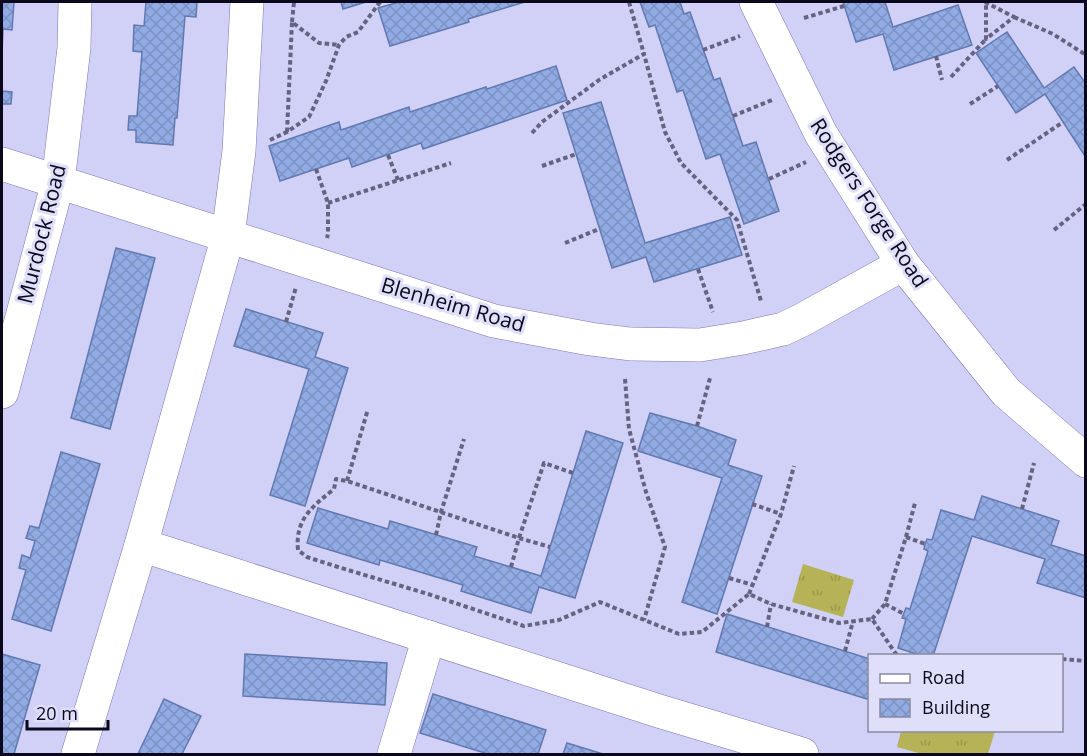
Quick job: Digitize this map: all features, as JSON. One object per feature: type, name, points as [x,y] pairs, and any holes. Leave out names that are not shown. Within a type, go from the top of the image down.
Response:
[{"type":"street","name":"Murdock Road","points":[[2,393],[58,182],[74,48],[75,2]]},
{"type":"street","points":[[78,754],[141,545],[228,236],[240,151],[247,2]]},
{"type":"street","name":"Rodgers Forge Road","points":[[756,2],[821,134],[903,264],[1006,392],[1086,461]]},
{"type":"street","name":"Blenheim Road","points":[[2,164],[494,321],[630,344],[700,345],[783,329],[903,264]]},
{"type":"street","points":[[141,545],[662,712],[802,754]]},
{"type":"street","points":[[394,754],[429,637]]},
{"type":"path","points":[[286,132],[294,2]]},
{"type":"path","points":[[263,143],[309,117],[326,81],[339,45],[346,37],[358,32],[380,2]]},
{"type":"path","points":[[629,2],[665,132],[681,163],[737,220],[761,301]]},
{"type":"path","points":[[986,39],[986,2],[1053,34],[1086,55]]},
{"type":"path","points":[[804,18],[844,6]]},
{"type":"path","points":[[951,76],[986,39],[1014,17]]},
{"type":"path","points":[[292,22],[319,43],[339,45]]},
{"type":"path","points":[[703,50],[743,34]]},
{"type":"path","points":[[532,133],[543,122],[599,80],[644,54]]},
{"type":"path","points":[[936,57],[942,80]]},
{"type":"path","points":[[970,104],[998,86]]},
{"type":"path","points":[[733,116],[773,100]]},
{"type":"path","points":[[1007,160],[1063,122]]},
{"type":"path","points":[[542,166],[576,154]]},
{"type":"path","points":[[388,155],[398,180]]},
{"type":"path","points":[[769,179],[812,160]]},
{"type":"path","points":[[328,203],[451,162]]},
{"type":"path","points":[[316,169],[328,203],[328,234],[318,265]]},
{"type":"path","points":[[1054,230],[1086,204]]},
{"type":"path","points":[[565,243],[599,229]]},
{"type":"path","points":[[698,269],[713,313]]},
{"type":"path","points":[[697,426],[710,378]]},
{"type":"path","points":[[625,379],[629,429],[646,492],[665,547],[644,620]]},
{"type":"path","points":[[348,481],[368,409]]},
{"type":"path","points":[[436,535],[464,439]]},
{"type":"path","points":[[511,567],[544,463],[573,472]]},
{"type":"path","points":[[1022,509],[1034,463]]},
{"type":"path","points":[[550,547],[336,479],[334,489],[311,507],[301,523],[297,537],[298,550],[307,557],[524,626],[559,620],[600,602],[679,634],[702,632],[749,594],[780,514],[794,466]]},
{"type":"path","points":[[749,594],[771,604],[839,623],[872,619],[885,604],[915,503]]},
{"type":"path","points":[[752,504],[780,514]]},
{"type":"path","points":[[906,537],[925,544]]},
{"type":"path","points":[[729,578],[753,585]]},
{"type":"path","points":[[767,627],[771,604]]},
{"type":"path","points":[[885,604],[903,614]]},
{"type":"path","points":[[872,619],[896,654]]},
{"type":"path","points":[[845,651],[853,621]]},
{"type":"path","points":[[1063,659],[1086,661]]},
{"type":"green space","points":[[803,564],[854,580],[843,617],[792,602]]},
{"type":"green space","points":[[901,732],[995,732],[988,754],[922,754],[897,747]]},
{"type":"building","points":[[2,2],[14,2],[12,30],[3,29],[2,55]]},
{"type":"building","points":[[146,2],[197,2],[196,17],[185,16],[173,145],[136,142],[136,130],[128,130],[129,116],[137,116],[142,52],[133,51],[134,25],[144,26]]},
{"type":"building","points":[[341,2],[366,2],[343,9]]},
{"type":"building","points":[[399,2],[525,2],[390,46],[378,8]]},
{"type":"building","points":[[640,2],[680,2],[684,14],[690,12],[714,80],[720,78],[743,146],[756,142],[779,211],[744,224],[720,154],[706,159],[683,90],[677,92],[655,25],[649,27]]},
{"type":"building","points":[[843,2],[885,2],[893,27],[958,5],[972,45],[894,70],[883,34],[856,42]]},
{"type":"building","points":[[1007,32],[1044,88],[1074,67],[1086,84],[1085,156],[1045,94],[1016,113],[976,53]]},
{"type":"building","points":[[556,66],[567,100],[423,149],[421,143],[352,167],[349,158],[280,181],[269,146],[339,122],[341,130],[409,107],[410,112]]},
{"type":"building","points":[[2,91],[12,92],[11,104],[2,104]]},
{"type":"building","points":[[601,102],[645,243],[730,217],[742,255],[654,282],[646,257],[612,268],[563,113]]},
{"type":"building","points":[[116,248],[155,258],[110,429],[71,418]]},
{"type":"building","points":[[246,309],[323,333],[315,357],[348,368],[305,506],[270,495],[309,369],[234,346]]},
{"type":"building","points":[[650,413],[736,440],[728,465],[762,476],[717,614],[682,602],[722,478],[638,451]]},
{"type":"building","points":[[586,431],[623,443],[575,598],[539,587],[531,613],[461,591],[463,585],[380,560],[379,565],[307,543],[318,508],[388,529],[390,521],[477,547],[474,556],[541,576]]},
{"type":"building","points":[[61,452],[100,464],[51,631],[12,619],[26,570],[19,568],[22,555],[30,558],[35,541],[26,538],[30,526],[39,528]]},
{"type":"building","points":[[982,496],[1059,521],[1051,545],[1086,556],[1086,598],[1037,583],[1045,559],[972,536],[934,654],[916,654],[898,648],[906,619],[902,618],[906,608],[910,609],[928,551],[924,549],[925,544],[927,539],[932,540],[941,510],[974,520]]},
{"type":"building","points":[[727,614],[868,658],[868,699],[716,652]]},
{"type":"building","points":[[2,654],[40,665],[14,754],[2,754]]},
{"type":"building","points":[[245,654],[387,663],[385,705],[243,696]]},
{"type":"building","points":[[433,694],[546,730],[538,754],[488,754],[420,733]]},
{"type":"building","points":[[164,699],[201,716],[182,754],[138,754]]},
{"type":"building","points":[[567,743],[603,754],[563,754]]}]
